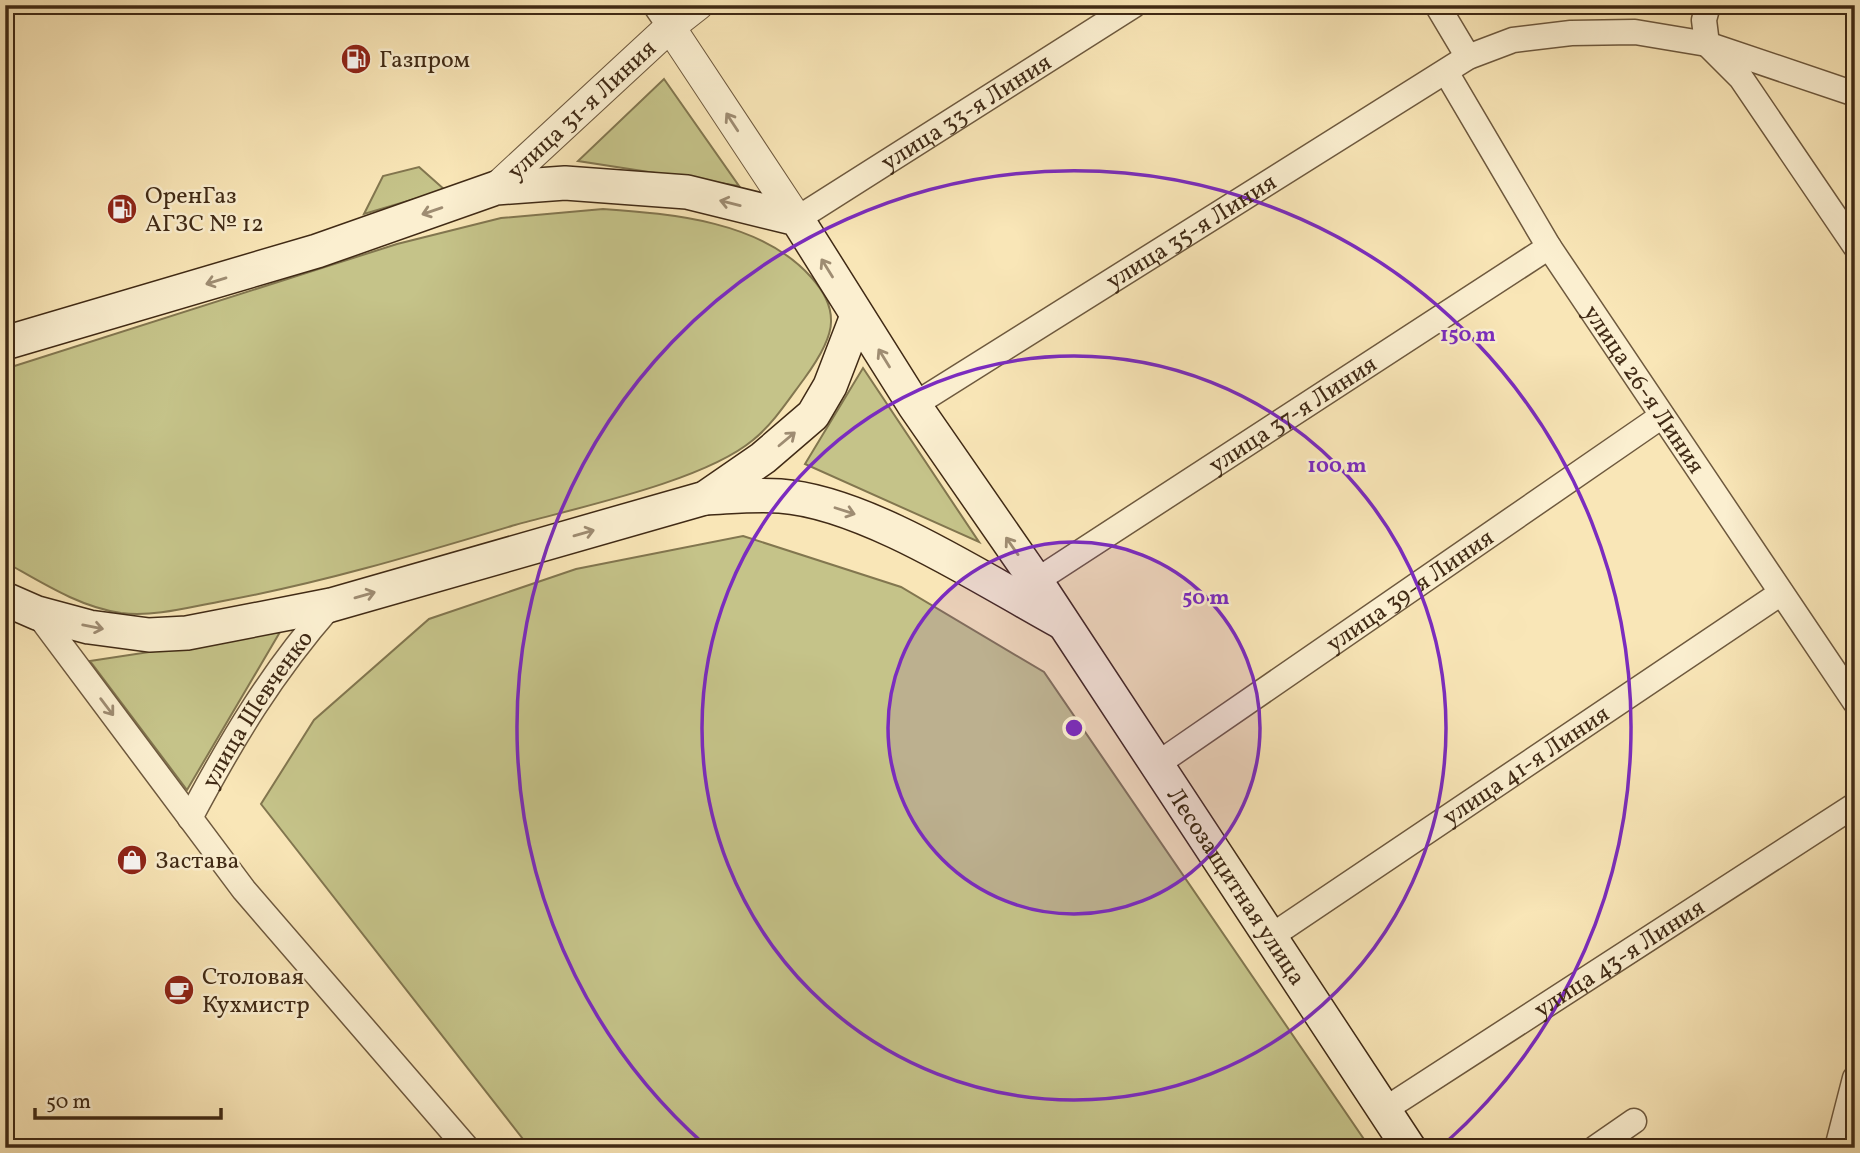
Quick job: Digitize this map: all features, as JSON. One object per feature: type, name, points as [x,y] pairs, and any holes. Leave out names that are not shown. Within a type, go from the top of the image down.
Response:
[{"type":"main road","points":[[5,342],[317,251],[496,188],[575,184],[687,192],[797,219]]},
{"type":"main road","name":"Лесозащитная улица","points":[[797,219],[914,405],[1036,581],[1409,1148]]},
{"type":"main road","points":[[5,599],[37,612],[89,627],[149,635],[187,633],[331,605],[705,498],[763,458],[813,415],[830,386],[858,316]]},
{"type":"main road","points":[[5,321],[40,332]]},
{"type":"main road","name":"Лесозащитная улица","points":[[705,498],[781,496],[860,517],[895,531],[1063,623]]},
{"type":"street","name":"улица 31-я Линия","points":[[496,188],[662,16],[698,5]]},
{"type":"street","name":"улица 33-я Линия","points":[[797,219],[1134,5]]},
{"type":"street","points":[[1437,5],[1468,57]]},
{"type":"street","points":[[1708,5],[1704,20],[1707,44],[1741,78],[1855,246]]},
{"type":"street","points":[[662,16],[797,219]]},
{"type":"street","name":"улица 35-я Линия","points":[[914,405],[1468,57],[1513,40],[1571,33],[1635,32],[1707,44],[1855,94]]},
{"type":"street","name":"улица 26-я Линия","points":[[1446,72],[1549,247],[1855,702]]},
{"type":"street","name":"улица 37-я Линия","points":[[1036,581],[1549,247]]},
{"type":"street","name":"улица 39-я Линия","points":[[1156,765],[1662,416]]},
{"type":"street","name":"улица 41-я Линия","points":[[1270,937],[1781,593]]},
{"type":"street","name":"улица Шевченко","points":[[190,818],[248,712],[291,650],[331,605]]},
{"type":"street","name":"улица Шевченко","points":[[37,612],[244,890],[467,1148]]},
{"type":"street","name":"улица 43-я Линия","points":[[1384,1110],[1855,805]]},
{"type":"street","points":[[1837,1148],[1855,1078]]},
{"type":"street","points":[[1595,1148],[1634,1121]]},
{"type":"shaded area","points":[[664,79],[739,186],[578,161]]},
{"type":"shaded area","points":[[419,167],[445,190],[364,214],[383,176]]},
{"type":"shaded area","points":[[603,209],[686,218],[742,232],[791,258],[811,277],[825,297],[831,314],[831,327],[818,359],[767,427],[731,455],[704,468],[640,491],[406,557],[297,586],[172,611],[134,614],[105,610],[61,593],[5,562],[5,369],[397,244],[501,218]]},
{"type":"shaded area","points":[[5,230],[14,234],[5,278]]},
{"type":"shaded area","points":[[863,368],[979,542],[805,464]]},
{"type":"shaded area","points":[[743,536],[901,587],[1044,672],[1370,1148],[530,1148],[261,804],[314,720],[429,619],[576,569]]},
{"type":"shaded area","points":[[280,632],[187,790],[90,661]]},
{"type":"place","name":"Газпром","points":[[356,59]]},
{"type":"place","name":"ОренГаз АГЗС № 12","points":[[122,209]]},
{"type":"place","name":"Застава","points":[[132,860]]},
{"type":"place","name":"Столовая Кухмистр","points":[[179,990]]}]
